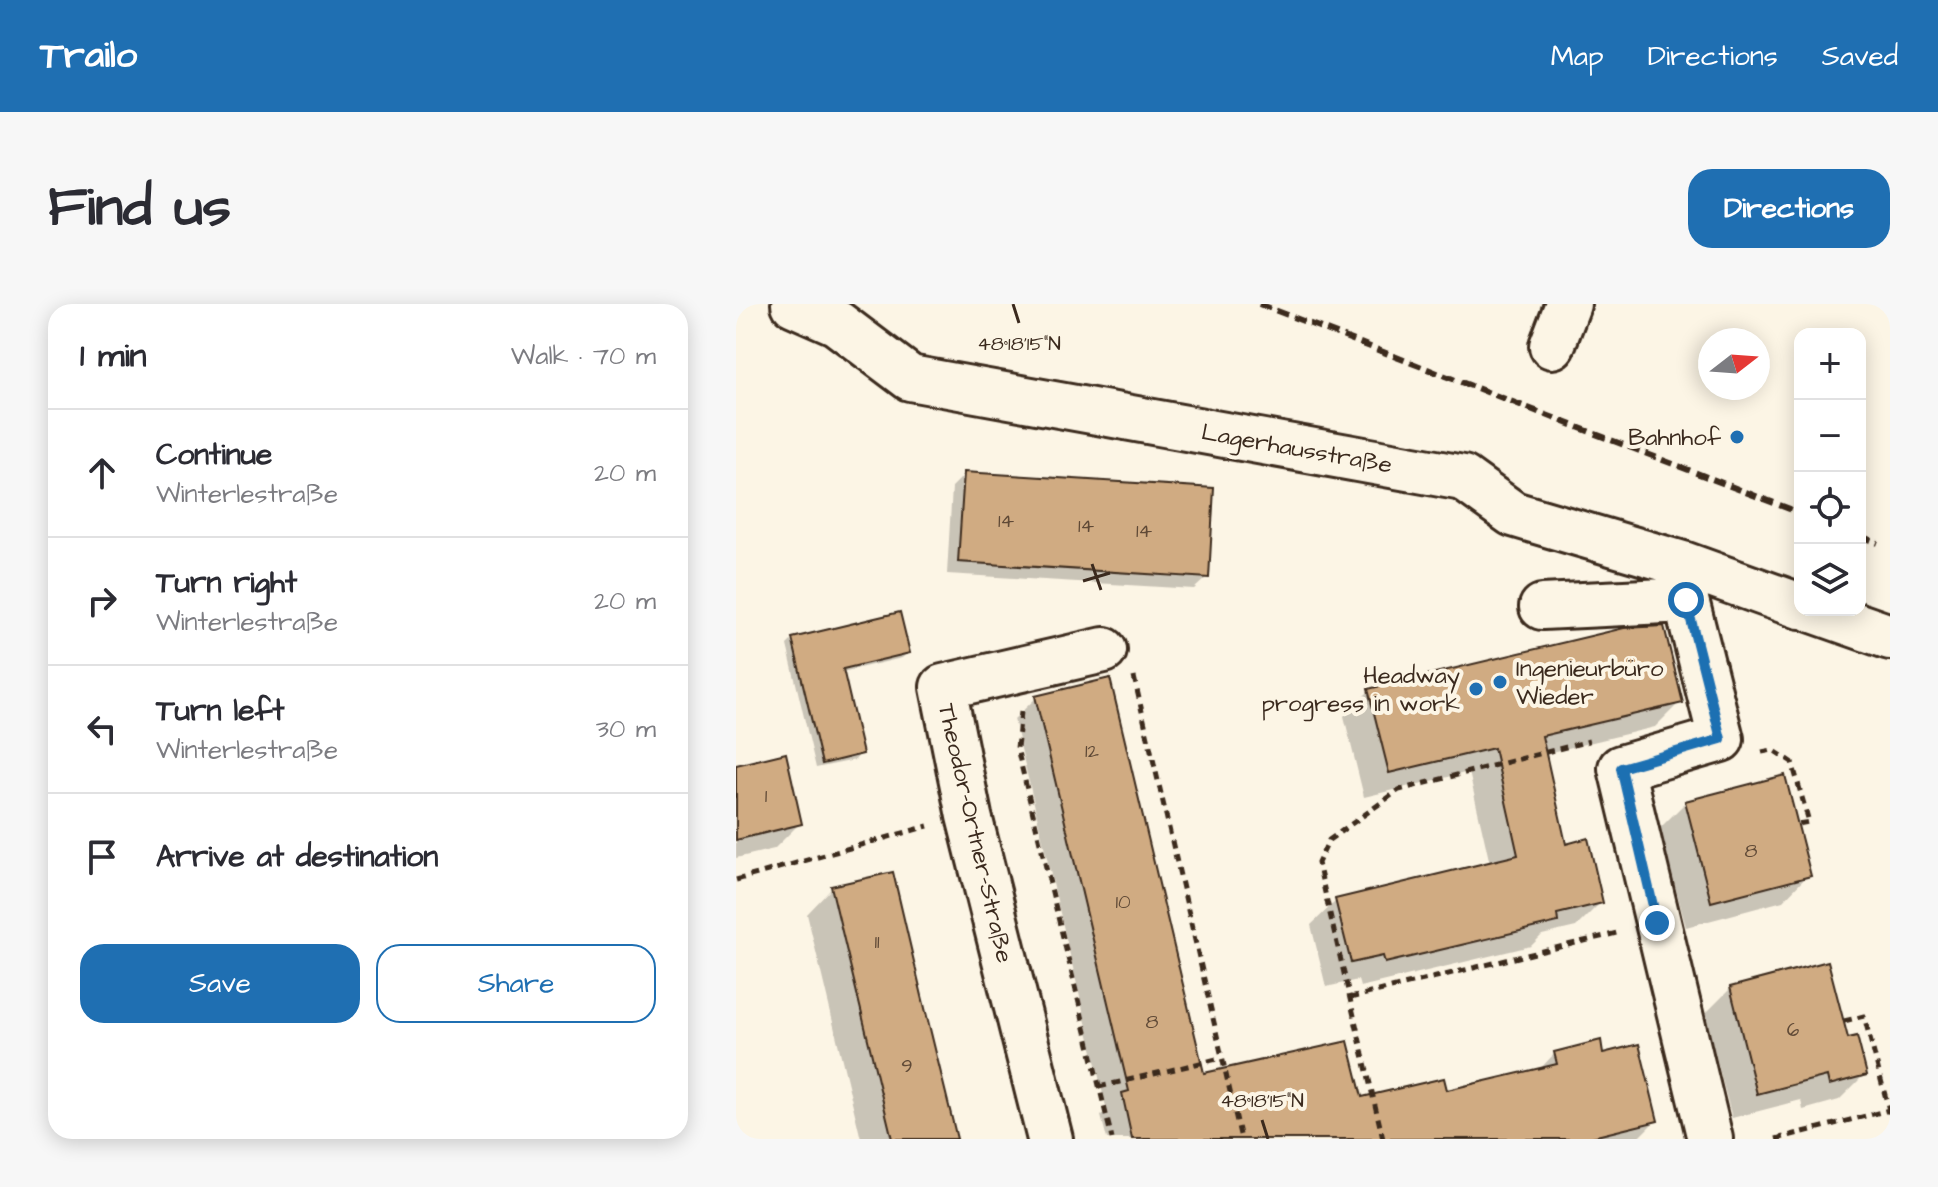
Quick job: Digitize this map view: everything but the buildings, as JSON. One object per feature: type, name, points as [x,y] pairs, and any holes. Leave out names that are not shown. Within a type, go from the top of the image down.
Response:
[{"type":"street","name":"Lagerhausstraße","points":[[794,304],[837,323],[910,378],[1463,478],[1513,514],[1685,582],[1794,605]]},
{"type":"street","points":[[1552,346],[1568,304]]},
{"type":"street","points":[[1542,607],[1664,603],[1685,582]]},
{"type":"street","points":[[1685,582],[1721,739],[1621,768],[1710,1139]]},
{"type":"street","points":[[1830,616],[1890,637]]},
{"type":"street","name":"Theodor-Ortner-Straße","points":[[1050,1139],[969,816],[943,687],[1118,658]]},
{"type":"path","points":[[1118,658],[1241,1139]]},
{"type":"path","points":[[1022,706],[1017,748],[1112,1139]]},
{"type":"path","points":[[1383,1139],[1318,863],[1329,840],[1399,790],[1603,738],[1621,768]]},
{"type":"path","points":[[1721,739],[1739,758],[1773,750],[1792,762],[1809,822],[1798,824]]},
{"type":"path","points":[[736,880],[969,816]]},
{"type":"path","points":[[1350,998],[1657,923]]},
{"type":"path","points":[[1776,1139],[1889,1112],[1864,1016],[1844,1021]]},
{"type":"path","points":[[1099,1087],[1221,1058]]},
{"type":"railway","points":[[1259,304],[1794,511]]},
{"type":"railway","points":[[1866,538],[1878,543]]},
{"type":"place","name":"Bahnhof","points":[[1737,437]]},
{"type":"place","name":"Ingenieurbüro Wieder","points":[[1500,682]]},
{"type":"place","name":"Headway progress in work","points":[[1476,689]]},
{"type":"route","points":[[1657,923],[1621,768],[1721,739],[1686,600]]}]
